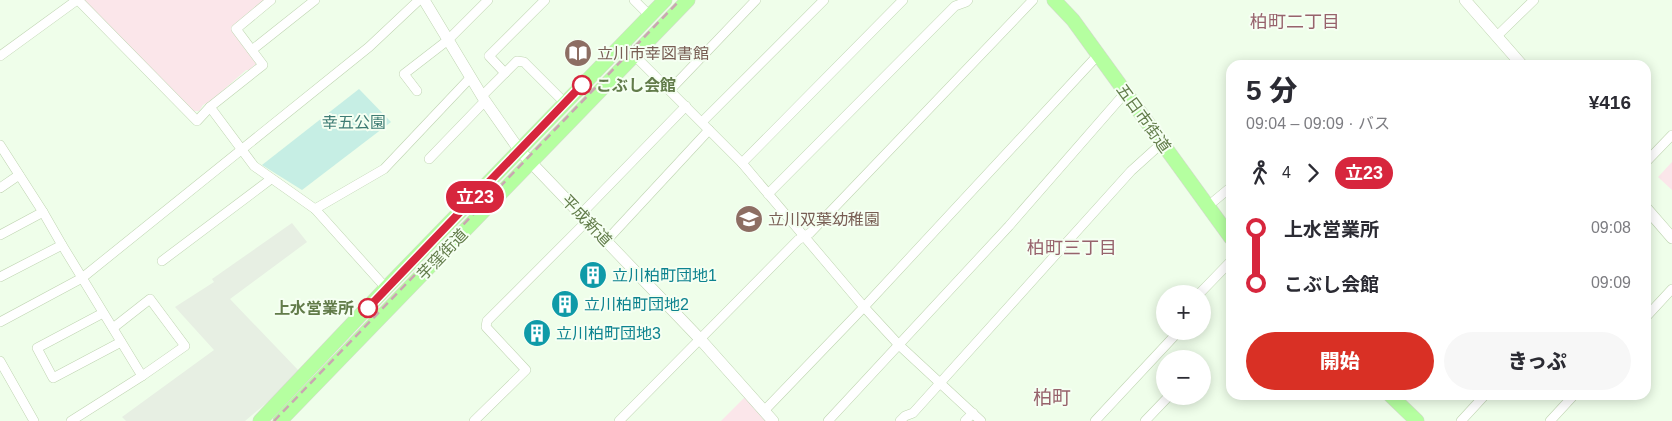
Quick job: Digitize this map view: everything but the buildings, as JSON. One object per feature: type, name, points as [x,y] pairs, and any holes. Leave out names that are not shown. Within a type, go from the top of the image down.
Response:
[{"type":"main road","name":"芋窪街道","points":[[260,421],[665,0]]},
{"type":"main road","name":"芋窪街道","points":[[284,417],[688,0]]},
{"type":"main road","name":"五日市街道","points":[[1056,1],[1098,55],[1226,231]]},
{"type":"main road","points":[[1395,400],[1417,421]]},
{"type":"main road","points":[[255,421],[279,401]]},
{"type":"street","points":[[0,56],[78,0],[197,120],[210,107],[263,65],[236,29],[271,0]]},
{"type":"street","points":[[252,50],[316,0]]},
{"type":"street","points":[[0,322],[82,278],[368,47],[419,0]]},
{"type":"street","name":"平成新道","points":[[424,0],[483,99],[520,151],[700,338],[773,421]]},
{"type":"street","points":[[417,91],[404,74],[448,40],[488,0]]},
{"type":"street","points":[[505,73],[489,56],[545,0]]},
{"type":"street","points":[[634,0],[650,16]]},
{"type":"street","points":[[670,90],[756,0]]},
{"type":"street","points":[[702,122],[824,0]]},
{"type":"street","points":[[742,163],[903,0]]},
{"type":"street","points":[[768,194],[955,6],[968,0]]},
{"type":"street","points":[[619,421],[798,240],[810,233],[1033,0]]},
{"type":"street","points":[[1465,0],[1518,60]]},
{"type":"street","points":[[1497,36],[1534,0]]},
{"type":"street","points":[[622,44],[742,163],[864,307],[899,345],[981,421]]},
{"type":"street","points":[[764,411],[864,307],[1098,55]]},
{"type":"street","points":[[429,159],[517,61],[524,62],[565,103]]},
{"type":"street","points":[[314,208],[384,169],[471,77]]},
{"type":"street","points":[[828,421],[1009,226],[1125,93]]},
{"type":"street","points":[[474,421],[526,370],[486,327],[487,320],[584,218],[686,106]]},
{"type":"street","points":[[210,107],[254,166],[314,208],[386,288]]},
{"type":"street","points":[[607,240],[709,130]]},
{"type":"street","points":[[1651,157],[1672,135]]},
{"type":"street","points":[[900,421],[905,416],[913,413],[1131,171],[1162,142]]},
{"type":"street","points":[[0,145],[43,212],[142,376]]},
{"type":"street","points":[[0,188],[19,175]]},
{"type":"street","points":[[162,260],[271,179]]},
{"type":"street","points":[[1208,206],[1226,191]]},
{"type":"street","points":[[0,235],[43,212]]},
{"type":"street","points":[[1651,214],[1672,238]]},
{"type":"street","points":[[0,278],[62,245]]},
{"type":"street","points":[[1208,285],[1226,266]]},
{"type":"street","points":[[1651,312],[1672,289]]},
{"type":"street","points":[[71,421],[185,346],[150,299],[113,328]]},
{"type":"street","points":[[103,313],[37,348],[54,378],[121,342]]},
{"type":"street","points":[[1095,421],[1172,340]]},
{"type":"street","points":[[0,361],[34,421]]},
{"type":"street","points":[[1461,421],[1480,400]]},
{"type":"street","points":[[1550,421],[1569,400]]},
{"type":"street","points":[[1145,421],[1160,405]]},
{"type":"street","points":[[965,421],[972,413]]},
{"type":"street","points":[[482,414],[489,421]]},
{"type":"shaded area","points":[[83,0],[264,0],[231,27],[257,61],[256,64],[249,70],[246,70],[212,100],[203,105],[199,111],[191,111]]},
{"type":"shaded area","points":[[1672,162],[1672,190],[1658,177]]},
{"type":"shaded area","points":[[292,223],[307,242],[230,299],[299,371],[276,395],[245,421],[126,421],[122,417],[214,350],[175,307],[214,282],[212,279]]},
{"type":"shaded area","points":[[745,397],[768,421],[721,421]]},
{"type":"green space","name":"幸五公園","points":[[359,89],[391,122],[302,190],[262,165]]},
{"type":"railway","points":[[274,421],[680,0]]},
{"type":"bus line","name":"立23","points":[[368,308],[582,85]]},
{"type":"place","name":"立川市幸図書館","points":[[578,53]]},
{"type":"place","name":"こぶし会館","points":[[582,85]]},
{"type":"place","name":"立川双葉幼稚園","points":[[749,219]]},
{"type":"place","name":"立川柏町団地1","points":[[593,275]]},
{"type":"place","name":"立川柏町団地2","points":[[565,304]]},
{"type":"place","name":"上水営業所","points":[[368,308]]},
{"type":"place","name":"立川柏町団地3","points":[[537,333]]},
{"type":"district","name":"柏町二丁目","points":[[1295,22]]},
{"type":"district","name":"柏町三丁目","points":[[1072,248]]},
{"type":"district","name":"柏町","points":[[1052,397]]}]
